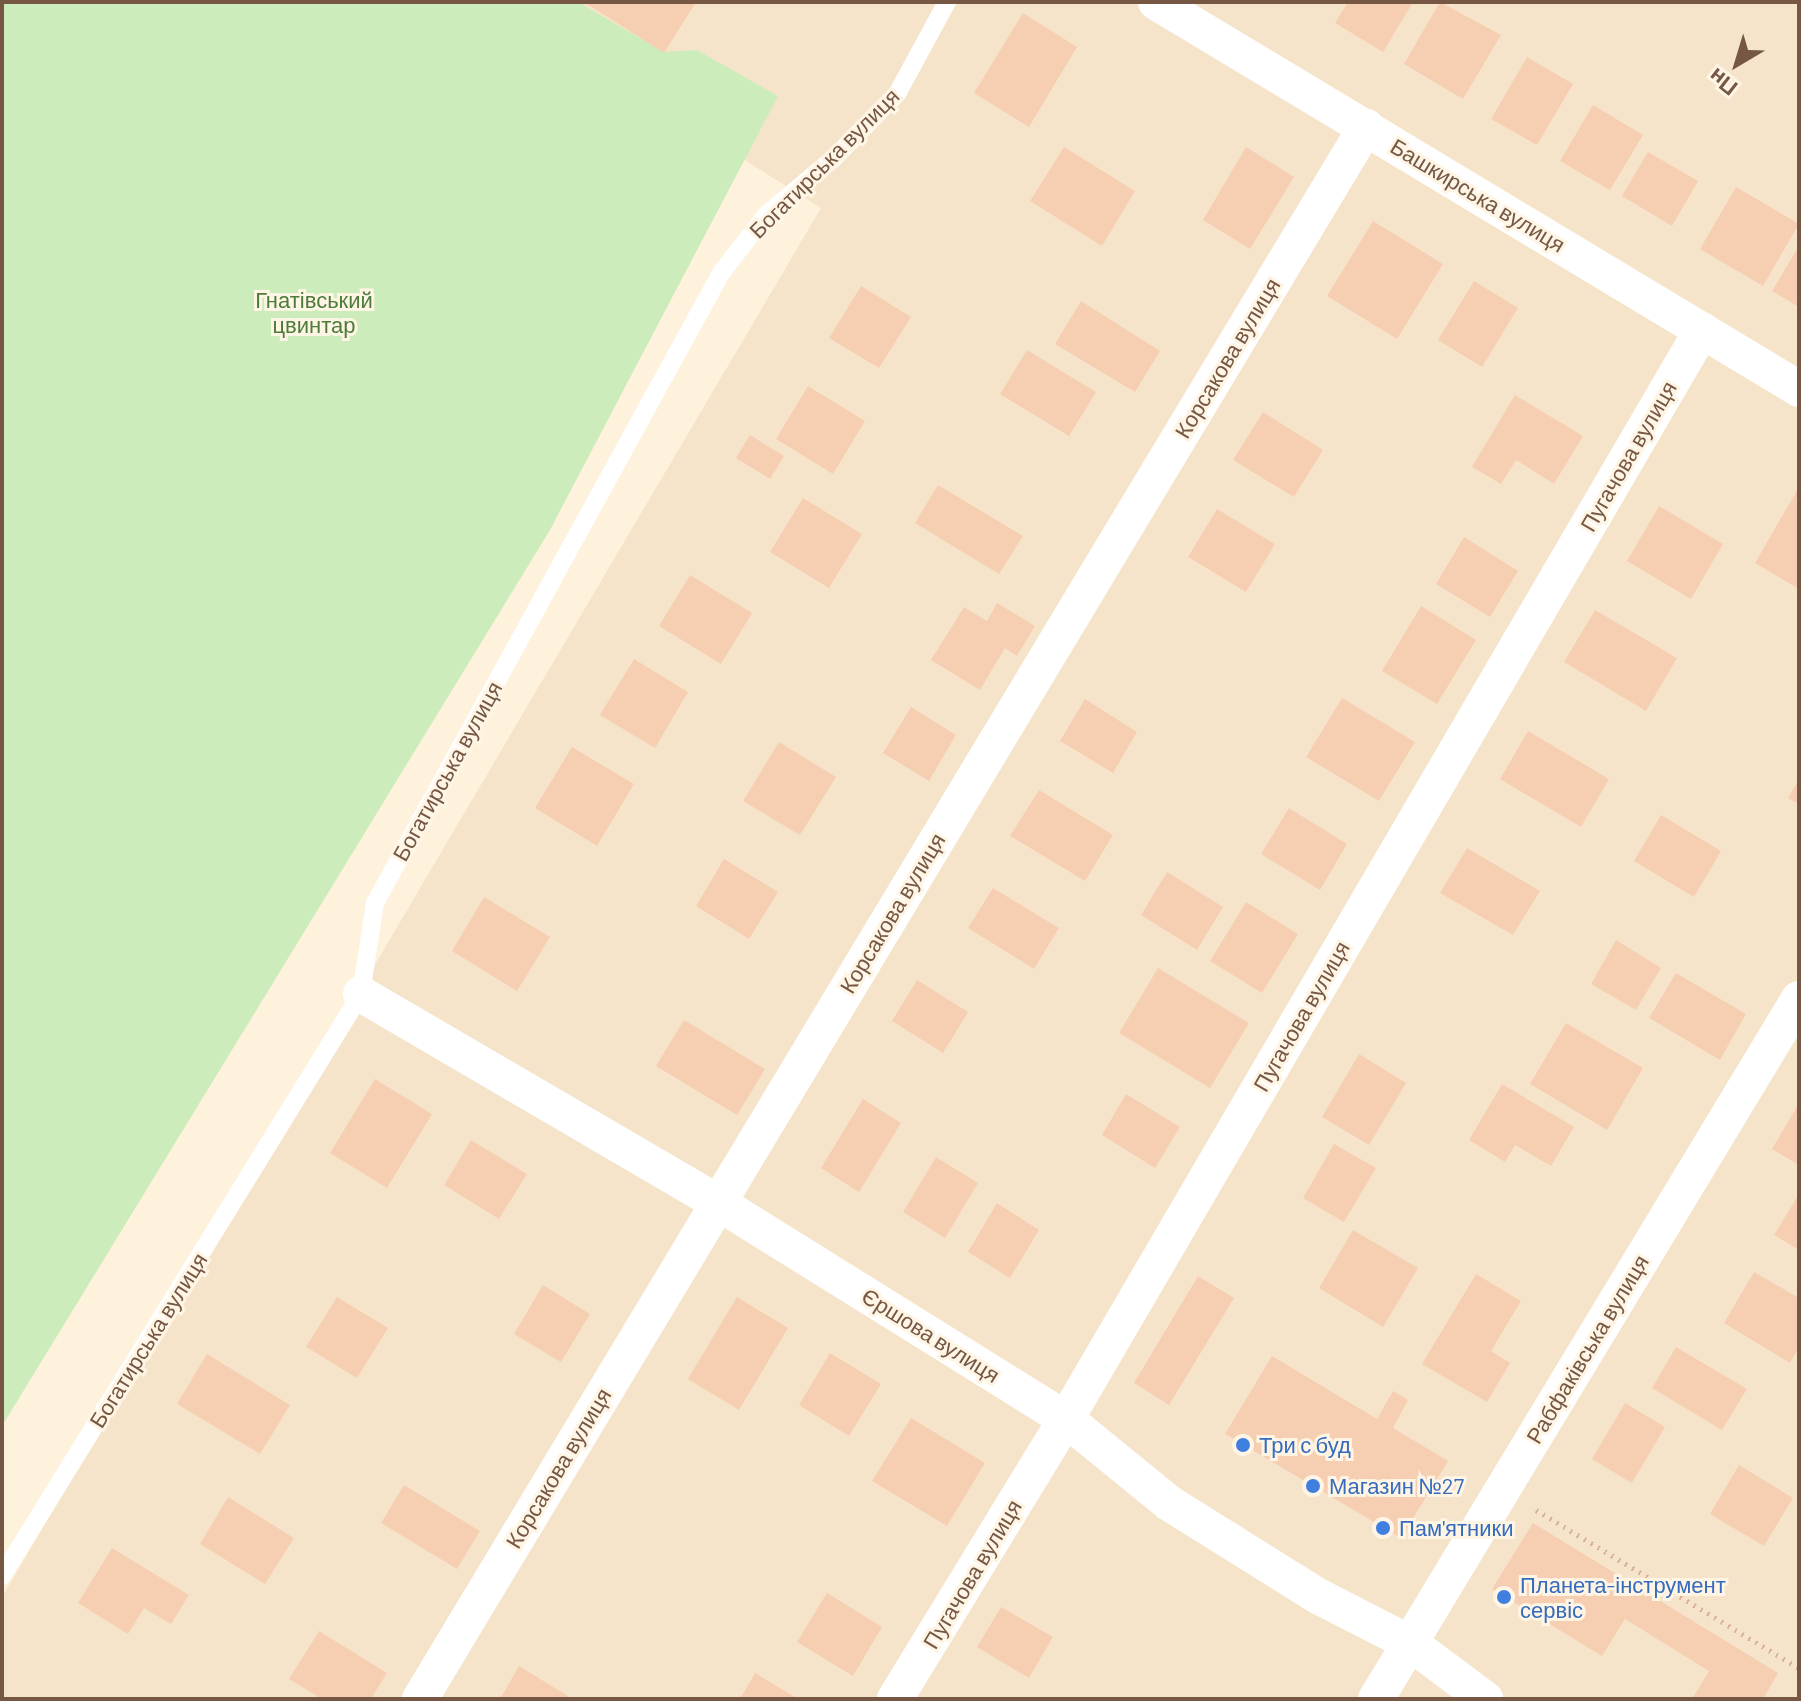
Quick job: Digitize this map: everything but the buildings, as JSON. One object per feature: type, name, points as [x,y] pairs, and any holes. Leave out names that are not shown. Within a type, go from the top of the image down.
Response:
[{"type":"street","name":"Башкирська вулиця","points":[[1156,2],[1799,389]]},
{"type":"street","name":"Корсакова вулиця","points":[[420,1699],[1366,127]]},
{"type":"street","name":"Пугачова вулиця","points":[[895,1699],[1066,1419],[1702,330]]},
{"type":"street","name":"Єршова вулиця","points":[[361,994],[717,1202],[1066,1419],[1169,1503],[1318,1596],[1410,1643],[1485,1699]]},
{"type":"street","name":"Рабфаківська вулиця","points":[[1376,1699],[1799,999]]},
{"type":"lane","name":"Богатирська вулиця","points":[[2,1576],[361,994],[375,903],[721,273],[767,214],[834,158],[897,94],[947,2]]},
{"type":"path","points":[[1503,1489],[1799,1668]]},
{"type":"shaded area","points":[[492,2],[1799,2],[1799,1699],[2,1699],[2,1597],[821,208]]},
{"type":"green space","name":"Гнатівський цвинтар","points":[[2,2],[578,2],[664,52],[697,50],[778,96],[550,530],[2,1426]]},
{"type":"place","name":"Три с буд","points":[[1243,1445]]},
{"type":"place","name":"Магазин №27","points":[[1313,1486]]},
{"type":"place","name":"Пам'ятники","points":[[1383,1528]]},
{"type":"place","name":"Планета-інструмент сервіс","points":[[1504,1597]]}]
